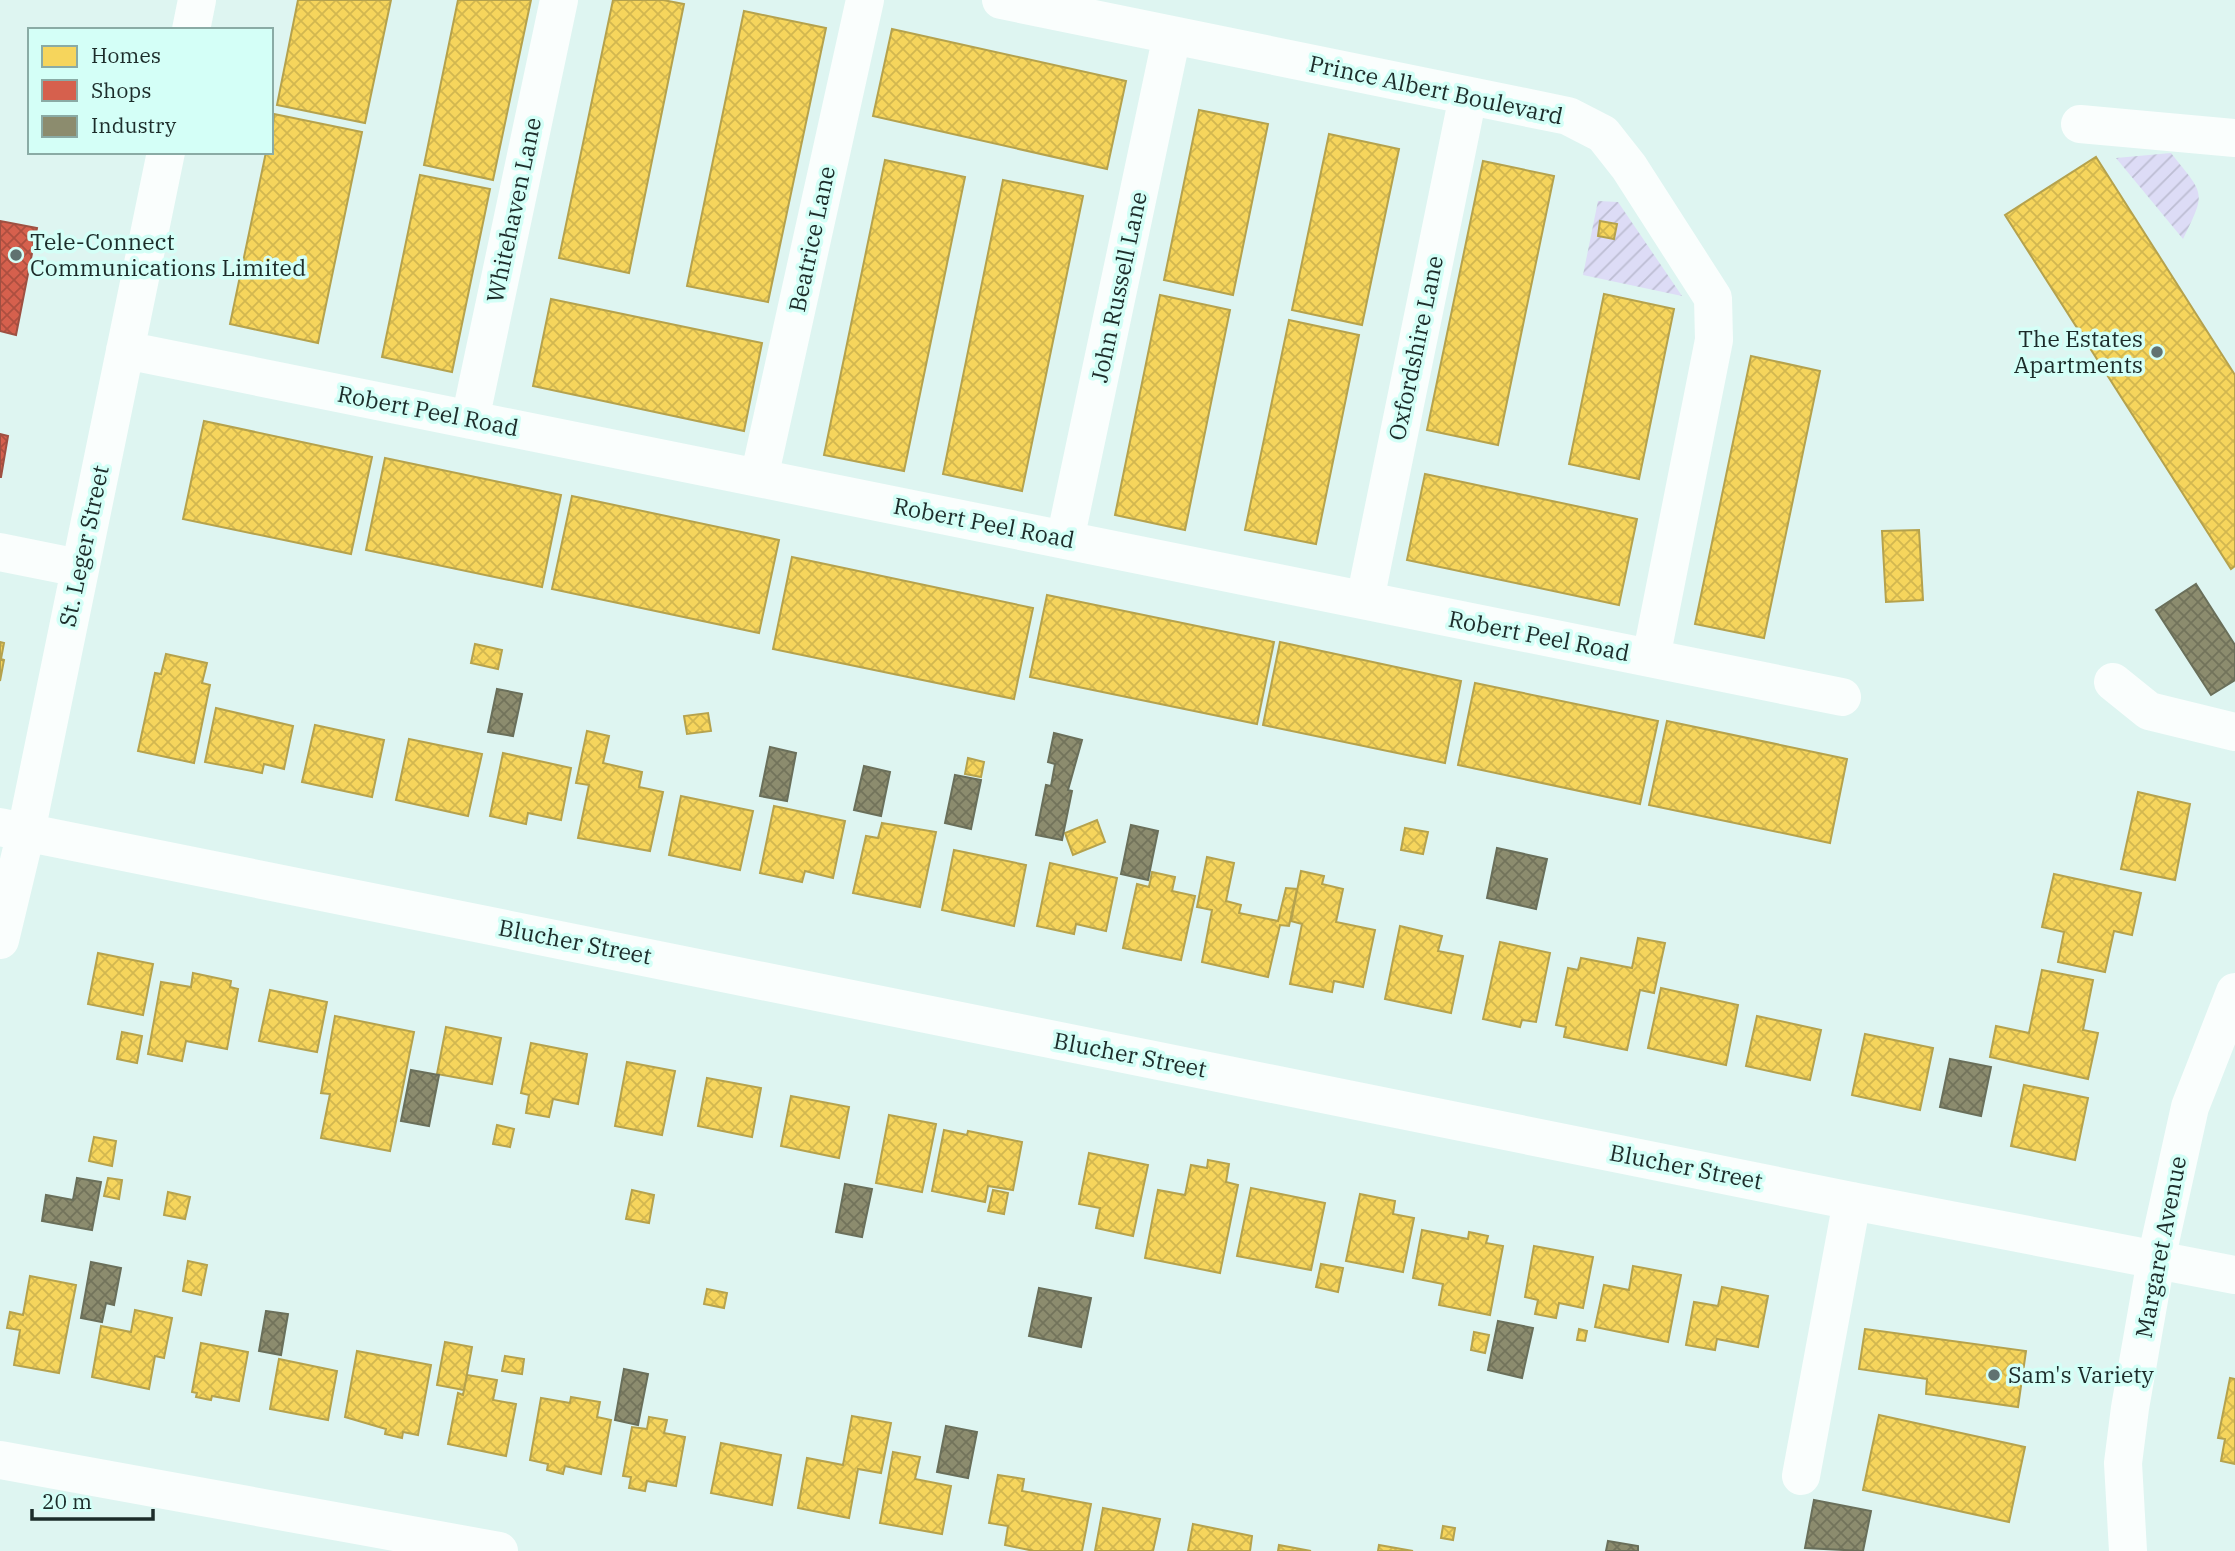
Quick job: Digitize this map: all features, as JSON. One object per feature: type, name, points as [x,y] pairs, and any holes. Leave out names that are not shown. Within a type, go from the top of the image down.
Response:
[{"type":"street","points":[[191,28],[197,0]]},
{"type":"street","name":"Whitehaven Lane","points":[[470,420],[559,0]]},
{"type":"street","name":"Beatrice Lane","points":[[759,478],[864,0]]},
{"type":"street","name":"Prince Albert Boulevard","points":[[1001,0],[1568,116],[1603,134],[1629,167],[1713,299],[1714,341],[1651,658]]},
{"type":"street","name":"John Russell Lane","points":[[1065,540],[1172,35]]},
{"type":"street","name":"Oxfordshire Lane","points":[[1364,600],[1468,96]]},
{"type":"street","points":[[2080,124],[2235,138]]},
{"type":"street","name":"St. Leger Street","points":[[0,940],[13,829],[79,568],[166,154]]},
{"type":"street","name":"Robert Peel Road","points":[[125,350],[1842,697]]},
{"type":"street","points":[[0,552],[79,568]]},
{"type":"street","points":[[2113,682],[2149,711],[2235,733]]},
{"type":"street","name":"Blucher Street","points":[[13,829],[1853,1201],[2235,1275]]},
{"type":"street","name":"Margaret Avenue","points":[[2128,1551],[2123,1463],[2156,1260],[2190,1107],[2235,992]]},
{"type":"street","points":[[1801,1476],[1853,1201]]},
{"type":"street","points":[[0,1460],[499,1551]]},
{"type":"shaded area","points":[[2171,153],[2190,177],[2198,193],[2196,211],[2183,239],[2116,158]]},
{"type":"shaded area","points":[[1598,201],[1618,202],[1682,296],[1583,275]]},
{"type":"building: Homes","points":[[298,0],[391,0],[365,123],[277,105]]},
{"type":"building: Homes","points":[[458,0],[531,0],[493,180],[424,165]]},
{"type":"building: Homes","points":[[613,0],[663,0],[684,4],[629,273],[559,258]]},
{"type":"building: Homes","points":[[744,11],[826,28],[768,302],[687,286]]},
{"type":"building: Homes","points":[[892,29],[1126,81],[1107,169],[873,116]]},
{"type":"building: Homes","points":[[1199,110],[1268,124],[1233,295],[1164,280]]},
{"type":"building: Homes","points":[[274,114],[362,132],[318,343],[230,324],[266,154],[273,154]]},
{"type":"building: Homes","points":[[1329,134],[1399,149],[1362,325],[1292,310]]},
{"type":"building: Homes","name":"The Estates Apartments","points":[[2096,157],[2235,375],[2235,566],[2231,569],[2005,215]]},
{"type":"building: Homes","points":[[885,160],[965,177],[904,471],[824,455]]},
{"type":"building: Homes","points":[[1483,161],[1554,176],[1498,445],[1427,430]]},
{"type":"building: Homes","points":[[420,175],[490,189],[452,372],[382,357]]},
{"type":"building: Homes","points":[[1003,180],[1083,196],[1022,491],[943,474]]},
{"type":"building: Homes","points":[[1600,221],[1617,224],[1614,239],[1598,236]]},
{"type":"building: Homes","points":[[1604,294],[1674,309],[1639,479],[1569,464]]},
{"type":"building: Homes","points":[[1160,295],[1230,310],[1185,530],[1115,515]]},
{"type":"building: Homes","points":[[551,299],[762,343],[744,431],[533,386]]},
{"type":"building: Homes","points":[[1289,320],[1359,335],[1316,544],[1245,530]]},
{"type":"building: Homes","points":[[1751,356],[1820,371],[1764,638],[1695,624]]},
{"type":"building: Homes","points":[[204,421],[372,457],[351,554],[183,519]]},
{"type":"building: Homes","points":[[385,458],[561,495],[542,587],[366,550]]},
{"type":"building: Homes","points":[[1425,474],[1637,519],[1619,605],[1407,560]]},
{"type":"building: Homes","points":[[572,496],[779,540],[759,633],[552,589]]},
{"type":"building: Homes","points":[[1919,530],[1923,600],[1886,602],[1882,531]]},
{"type":"building: Homes","points":[[792,557],[1033,608],[1014,699],[773,649]]},
{"type":"building: Homes","points":[[1047,595],[1274,642],[1257,724],[1030,677]]},
{"type":"building: Homes","points":[[0,642],[4,643],[1,659],[4,660],[0,681]]},
{"type":"building: Homes","points":[[1280,642],[1461,681],[1445,763],[1263,725]]},
{"type":"building: Homes","points":[[475,644],[502,650],[498,669],[471,663]]},
{"type":"building: Homes","points":[[166,654],[207,663],[202,683],[210,685],[194,763],[138,751],[155,673],[161,674]]},
{"type":"building: Homes","points":[[1475,683],[1658,721],[1640,804],[1458,765]]},
{"type":"building: Homes","points":[[216,708],[293,726],[284,769],[264,764],[262,773],[205,762]]},
{"type":"building: Homes","points":[[708,713],[711,731],[687,734],[684,716]]},
{"type":"building: Homes","points":[[1667,721],[1847,759],[1830,843],[1649,805]]},
{"type":"building: Homes","points":[[315,725],[384,740],[372,797],[302,782]]},
{"type":"building: Homes","points":[[587,731],[609,736],[603,763],[642,772],[639,787],[663,792],[650,851],[578,838],[589,785],[576,783]]},
{"type":"building: Homes","points":[[409,739],[482,754],[468,816],[396,800]]},
{"type":"building: Homes","points":[[503,753],[571,768],[561,820],[528,813],[526,824],[490,816]]},
{"type":"building: Homes","points":[[968,758],[984,762],[981,777],[965,774]]},
{"type":"building: Homes","points":[[2138,792],[2190,804],[2175,880],[2121,869]]},
{"type":"building: Homes","points":[[681,796],[753,811],[740,870],[669,855]]},
{"type":"building: Homes","points":[[774,806],[845,821],[833,878],[805,871],[802,882],[760,873]]},
{"type":"building: Homes","points":[[1097,820],[1105,842],[1073,855],[1065,833]]},
{"type":"building: Homes","points":[[882,823],[936,832],[920,907],[853,893],[866,836],[878,838]]},
{"type":"building: Homes","points":[[1405,828],[1428,832],[1423,854],[1401,850]]},
{"type":"building: Homes","points":[[954,850],[1026,865],[1014,926],[942,910]]},
{"type":"building: Homes","points":[[1207,857],[1234,863],[1226,901],[1241,905],[1239,913],[1278,921],[1286,888],[1297,889],[1289,926],[1280,925],[1268,977],[1202,962],[1212,910],[1197,907]]},
{"type":"building: Homes","points":[[1050,863],[1117,878],[1106,931],[1076,924],[1074,934],[1037,926]]},
{"type":"building: Homes","points":[[1301,871],[1324,876],[1322,884],[1343,889],[1336,922],[1375,930],[1363,987],[1334,981],[1332,992],[1290,984],[1302,924],[1291,921]]},
{"type":"building: Homes","points":[[1152,872],[1175,877],[1172,891],[1195,896],[1181,960],[1123,948],[1137,884],[1149,887]]},
{"type":"building: Homes","points":[[2054,874],[2141,893],[2132,935],[2114,931],[2105,972],[2058,962],[2064,932],[2042,927]]},
{"type":"building: Homes","points":[[1400,926],[1442,936],[1438,951],[1463,956],[1451,1013],[1385,999]]},
{"type":"building: Homes","points":[[1638,938],[1665,943],[1654,993],[1640,990],[1627,1050],[1564,1037],[1566,1027],[1556,1025],[1568,968],[1578,970],[1581,958],[1632,968]]},
{"type":"building: Homes","points":[[1500,942],[1550,953],[1536,1022],[1522,1020],[1520,1027],[1483,1019]]},
{"type":"building: Homes","points":[[98,953],[153,964],[143,1015],[88,1004]]},
{"type":"building: Homes","points":[[2042,970],[2093,980],[2083,1030],[2098,1033],[2088,1079],[1990,1057],[1996,1026],[2029,1033]]},
{"type":"building: Homes","points":[[193,973],[231,981],[230,987],[238,989],[227,1049],[186,1041],[182,1061],[148,1054],[161,982],[191,987]]},
{"type":"building: Homes","points":[[1661,988],[1738,1005],[1726,1065],[1648,1048]]},
{"type":"building: Homes","points":[[270,990],[327,1002],[317,1052],[259,1041]]},
{"type":"building: Homes","points":[[335,1016],[414,1032],[390,1151],[321,1138],[330,1094],[321,1093]]},
{"type":"building: Homes","points":[[1757,1016],[1821,1030],[1810,1080],[1746,1066]]},
{"type":"building: Homes","points":[[446,1027],[501,1038],[492,1084],[437,1074]]},
{"type":"building: Homes","points":[[122,1032],[142,1036],[137,1063],[117,1059]]},
{"type":"building: Homes","points":[[1865,1034],[1933,1048],[1920,1110],[1852,1095]]},
{"type":"building: Homes","points":[[531,1043],[587,1054],[578,1104],[553,1099],[549,1117],[526,1113],[529,1095],[521,1093]]},
{"type":"building: Homes","points":[[627,1062],[675,1071],[662,1135],[615,1126]]},
{"type":"building: Homes","points":[[707,1078],[761,1088],[752,1137],[698,1126]]},
{"type":"building: Homes","points":[[2024,1085],[2088,1098],[2075,1160],[2011,1146]]},
{"type":"building: Homes","points":[[791,1096],[849,1107],[839,1158],[781,1146]]},
{"type":"building: Homes","points":[[889,1115],[936,1124],[922,1192],[876,1183]]},
{"type":"building: Homes","points":[[497,1125],[514,1129],[510,1147],[493,1144]]},
{"type":"building: Homes","points":[[944,1130],[967,1135],[968,1131],[1022,1142],[1013,1190],[988,1186],[985,1202],[932,1191]]},
{"type":"building: Homes","points":[[94,1137],[116,1141],[112,1166],[89,1161]]},
{"type":"building: Homes","points":[[1089,1153],[1148,1165],[1133,1236],[1096,1228],[1100,1208],[1079,1204]]},
{"type":"building: Homes","points":[[1208,1160],[1229,1164],[1226,1182],[1238,1185],[1220,1273],[1145,1258],[1158,1190],[1185,1195],[1191,1165],[1207,1168]]},
{"type":"building: Homes","points":[[108,1178],[122,1180],[119,1199],[104,1196]]},
{"type":"building: Homes","points":[[1251,1188],[1325,1203],[1311,1270],[1237,1256]]},
{"type":"building: Homes","points":[[632,1190],[654,1195],[649,1223],[626,1219]]},
{"type":"building: Homes","points":[[993,1190],[1008,1193],[1004,1214],[988,1211]]},
{"type":"building: Homes","points":[[168,1192],[190,1197],[185,1219],[164,1215]]},
{"type":"building: Homes","points":[[1360,1194],[1395,1201],[1393,1214],[1414,1218],[1403,1272],[1346,1261]]},
{"type":"building: Homes","points":[[1422,1230],[1468,1239],[1469,1232],[1488,1236],[1486,1243],[1503,1246],[1490,1315],[1439,1305],[1443,1284],[1413,1278]]},
{"type":"building: Homes","points":[[1534,1246],[1593,1257],[1583,1308],[1559,1303],[1556,1318],[1535,1314],[1538,1300],[1525,1297]]},
{"type":"building: Homes","points":[[188,1261],[207,1265],[201,1295],[183,1291]]},
{"type":"building: Homes","points":[[1321,1264],[1343,1268],[1338,1292],[1316,1287]]},
{"type":"building: Homes","points":[[1633,1266],[1681,1275],[1668,1342],[1595,1327],[1604,1285],[1629,1290]]},
{"type":"building: Homes","points":[[30,1276],[76,1285],[59,1373],[14,1365],[20,1330],[7,1328],[10,1312],[23,1315]]},
{"type":"building: Homes","points":[[1722,1287],[1768,1296],[1758,1347],[1717,1339],[1715,1350],[1686,1345],[1694,1302],[1718,1306]]},
{"type":"building: Homes","points":[[707,1289],[727,1293],[724,1308],[704,1304]]},
{"type":"building: Homes","points":[[135,1310],[172,1318],[164,1358],[155,1356],[149,1389],[92,1377],[101,1326],[131,1332]]},
{"type":"building: Homes","points":[[1579,1329],[1587,1331],[1585,1341],[1577,1340]]},
{"type":"building: Homes","points":[[1865,1329],[2026,1351],[2018,1407],[1926,1394],[1927,1379],[1859,1369]]},
{"type":"building: Homes","points":[[1474,1332],[1489,1335],[1485,1353],[1471,1350]]},
{"type":"building: Homes","points":[[445,1342],[472,1347],[464,1390],[437,1385]]},
{"type":"building: Homes","points":[[201,1343],[248,1352],[239,1401],[212,1396],[211,1400],[196,1397],[197,1393],[192,1392]]},
{"type":"building: Homes","points":[[357,1351],[431,1365],[418,1435],[403,1432],[402,1438],[385,1434],[386,1429],[345,1417]]},
{"type":"building: Homes","points":[[505,1356],[524,1359],[522,1374],[502,1371]]},
{"type":"building: Homes","points":[[279,1359],[337,1371],[328,1420],[270,1409]]},
{"type":"building: Homes","points":[[467,1375],[497,1380],[493,1400],[516,1404],[506,1456],[448,1444],[458,1393],[463,1395]]},
{"type":"building: Homes","points":[[2230,1378],[2235,1379],[2235,1464],[2221,1461],[2225,1439],[2218,1438]]},
{"type":"building: Homes","points":[[571,1397],[600,1402],[597,1417],[611,1420],[601,1474],[565,1466],[563,1474],[547,1470],[548,1464],[530,1460],[541,1398],[570,1403]]},
{"type":"building: Homes","points":[[1879,1415],[2025,1447],[2009,1522],[1863,1490]]},
{"type":"building: Homes","points":[[852,1416],[891,1423],[881,1473],[858,1469],[849,1518],[798,1508],[807,1458],[843,1465]]},
{"type":"building: Homes","points":[[649,1417],[667,1420],[664,1433],[685,1437],[676,1486],[647,1481],[645,1491],[629,1488],[631,1477],[623,1476],[632,1427],[647,1429]]},
{"type":"building: Homes","points":[[721,1443],[781,1455],[772,1505],[711,1493]]},
{"type":"building: Homes","points":[[893,1452],[920,1457],[915,1479],[951,1486],[942,1534],[880,1523]]},
{"type":"building: Homes","points":[[998,1475],[1024,1479],[1022,1491],[1091,1504],[1082,1551],[1034,1551],[1005,1545],[1008,1526],[989,1523]]},
{"type":"building: Homes","points":[[1103,1508],[1160,1519],[1153,1551],[1095,1551]]},
{"type":"building: Homes","points":[[1193,1524],[1252,1536],[1250,1551],[1188,1551]]},
{"type":"building: Homes","points":[[1443,1526],[1455,1528],[1453,1540],[1441,1538]]},
{"type":"building: Homes","points":[[1279,1545],[1311,1551],[1278,1551]]},
{"type":"building: Homes","points":[[1379,1545],[1413,1551],[1378,1551]]},
{"type":"building: Shops","name":"Tele-Connect Communications Limited","points":[[0,221],[37,228],[16,335],[0,331]]},
{"type":"building: Shops","points":[[0,434],[8,436],[1,477],[0,477]]},
{"type":"building: Industry","points":[[2196,584],[2235,645],[2235,680],[2211,695],[2156,610]]},
{"type":"building: Industry","points":[[497,689],[522,694],[513,736],[488,732]]},
{"type":"building: Industry","points":[[1054,733],[1082,740],[1068,790],[1072,791],[1062,840],[1036,835],[1046,785],[1051,786],[1055,764],[1048,762]]},
{"type":"building: Industry","points":[[770,747],[796,753],[787,801],[760,796]]},
{"type":"building: Industry","points":[[864,766],[890,772],[881,816],[854,810]]},
{"type":"building: Industry","points":[[955,775],[981,780],[971,829],[945,823]]},
{"type":"building: Industry","points":[[1131,825],[1158,831],[1148,880],[1121,874]]},
{"type":"building: Industry","points":[[1497,848],[1547,859],[1536,909],[1487,898]]},
{"type":"building: Industry","points":[[1950,1059],[1991,1067],[1981,1116],[1940,1107]]},
{"type":"building: Industry","points":[[411,1070],[439,1075],[429,1126],[401,1121]]},
{"type":"building: Industry","points":[[77,1178],[101,1182],[92,1230],[42,1221],[46,1195],[73,1200]]},
{"type":"building: Industry","points":[[845,1184],[872,1189],[862,1237],[836,1232]]},
{"type":"building: Industry","points":[[91,1262],[121,1268],[114,1305],[106,1303],[102,1322],[81,1318]]},
{"type":"building: Industry","points":[[1039,1288],[1091,1298],[1081,1347],[1029,1336]]},
{"type":"building: Industry","points":[[266,1311],[288,1314],[281,1355],[259,1351]]},
{"type":"building: Industry","points":[[1498,1321],[1533,1328],[1522,1378],[1488,1370]]},
{"type":"building: Industry","points":[[624,1369],[648,1374],[638,1425],[615,1420]]},
{"type":"building: Industry","points":[[946,1426],[977,1432],[968,1478],[937,1472]]},
{"type":"building: Industry","points":[[1814,1500],[1871,1511],[1863,1551],[1805,1548]]},
{"type":"building: Industry","points":[[1608,1541],[1638,1546],[1638,1551],[1606,1551]]},
{"type":"place","name":"Tele-Connect Communications Limited","points":[[16,255]]},
{"type":"place","name":"The Estates Apartments","points":[[2157,352]]},
{"type":"place","name":"Sam's Variety","points":[[1994,1375]]}]
